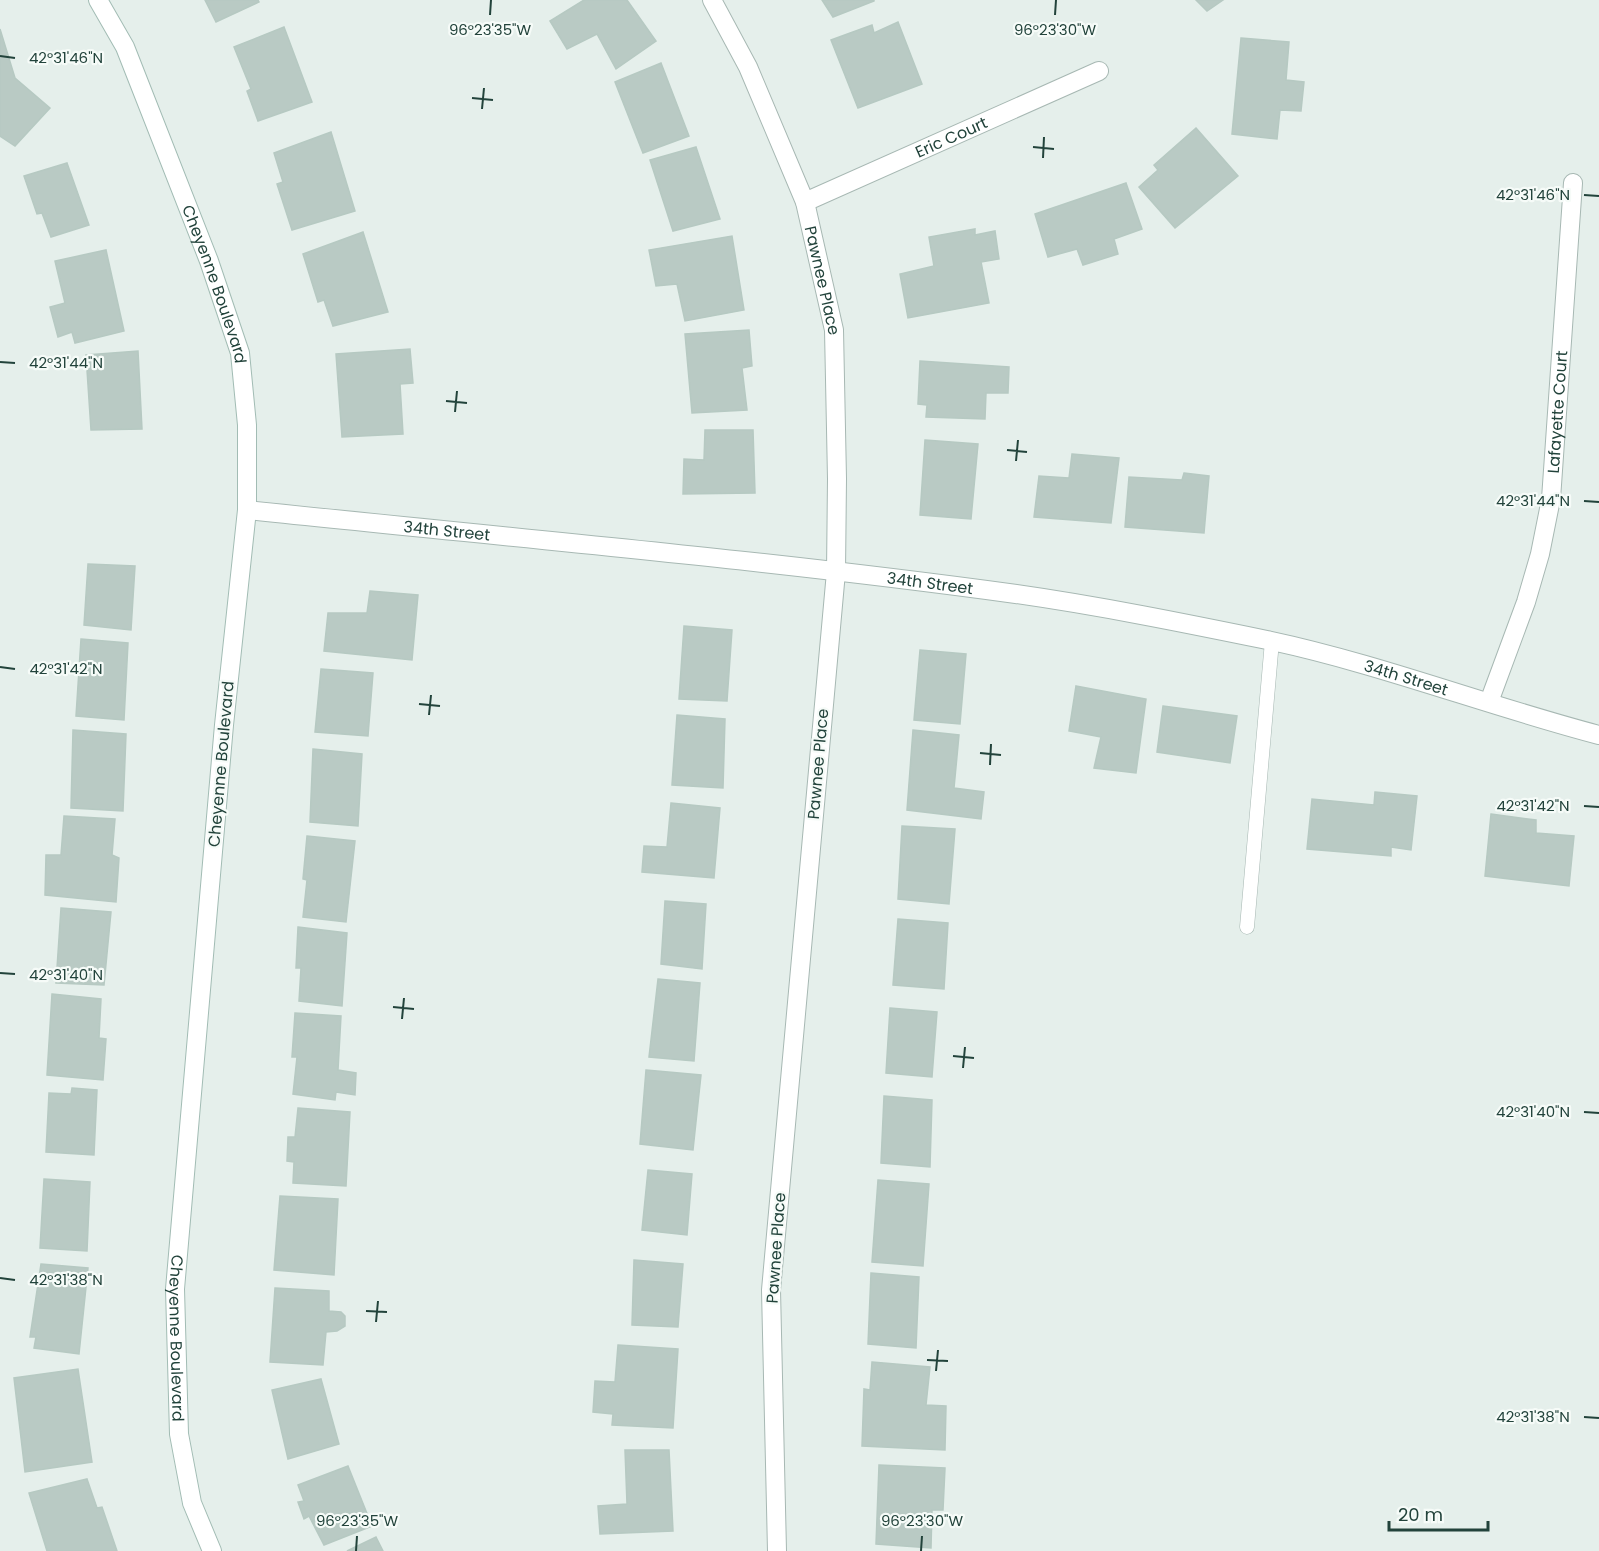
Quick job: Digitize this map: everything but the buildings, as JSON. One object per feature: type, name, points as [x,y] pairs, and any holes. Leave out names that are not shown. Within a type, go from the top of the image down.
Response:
[{"type":"street","name":"Cheyenne Boulevard","points":[[98,0],[125,47],[209,261],[240,353],[247,425],[247,510],[224,725],[175,1289],[179,1434],[192,1503],[212,1551]]},
{"type":"street","name":"Pawnee Place","points":[[712,0],[748,67],[805,202],[834,330],[836,572],[771,1290],[777,1551]]},
{"type":"street","name":"Eric Court","points":[[805,202],[1099,71]]},
{"type":"street","name":"Lafayette Court","points":[[1489,702],[1526,602],[1540,554],[1551,499],[1573,183]]},
{"type":"street","name":"34th Street","points":[[247,510],[836,572],[1018,594],[1272,641],[1391,671],[1599,735]]},
{"type":"lane","points":[[1247,927],[1272,641]]}]
